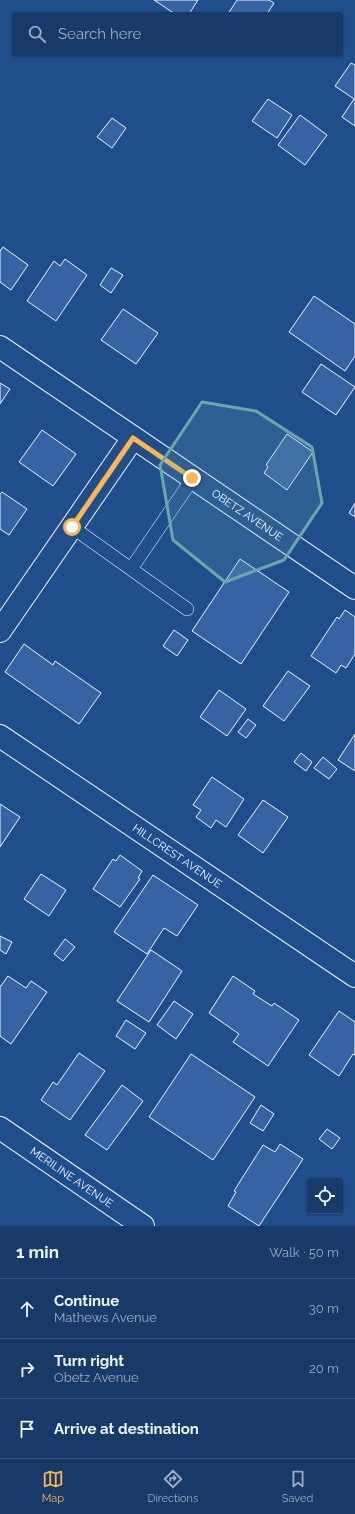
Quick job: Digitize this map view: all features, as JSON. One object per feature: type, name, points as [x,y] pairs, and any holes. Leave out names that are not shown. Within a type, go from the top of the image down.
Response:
[{"type":"street","name":"OBETZ AVENUE","points":[[0,347],[355,588]]},
{"type":"street","points":[[0,632],[133,438]]},
{"type":"street","name":"HILLCREST AVENUE","points":[[0,736],[355,976]]},
{"type":"street","name":"MERILINE AVENUE","points":[[0,1128],[143,1226]]},
{"type":"lane","points":[[131,569],[192,478]]},
{"type":"lane","points":[[72,527],[187,609]]},
{"type":"highlighted area","points":[[202,402],[256,411],[312,447],[322,503],[284,560],[225,582],[173,540],[160,465]]},
{"type":"building","points":[[154,0],[198,0],[190,12],[172,12]]},
{"type":"building","points":[[237,0],[269,0],[274,3],[268,12],[229,12]]},
{"type":"building","points":[[351,63],[355,65],[355,126],[342,117],[354,99],[335,86]]},
{"type":"building","points":[[268,99],[292,115],[277,138],[252,121]]},
{"type":"building","points":[[300,115],[327,135],[305,165],[278,145]]},
{"type":"building","points":[[112,118],[126,128],[112,148],[97,137]]},
{"type":"building","points":[[3,247],[28,265],[11,290],[0,282],[0,251]]},
{"type":"building","points":[[65,259],[87,275],[56,321],[27,301],[54,261],[60,266]]},
{"type":"building","points":[[111,268],[123,275],[111,293],[100,285]]},
{"type":"building","points":[[314,296],[355,324],[355,356],[345,371],[289,332]]},
{"type":"building","points":[[123,309],[158,333],[136,364],[101,340]]},
{"type":"building","points":[[321,364],[355,387],[336,415],[302,392]]},
{"type":"building","points":[[0,383],[10,389],[0,404]]},
{"type":"building","points":[[42,430],[76,454],[53,486],[19,462]]},
{"type":"building","points":[[287,434],[313,452],[287,490],[264,473],[268,467],[266,465]]},
{"type":"building","points":[[2,492],[27,509],[9,535],[0,529],[0,494]]},
{"type":"building","points":[[355,503],[355,517],[349,513]]},
{"type":"building","points":[[240,559],[289,592],[241,664],[192,631]]},
{"type":"building","points":[[345,610],[355,617],[355,654],[346,668],[341,665],[336,673],[311,656],[337,617],[339,619]]},
{"type":"building","points":[[174,630],[188,640],[177,656],[163,646]]},
{"type":"building","points":[[24,644],[53,665],[55,661],[101,693],[79,724],[5,672]]},
{"type":"building","points":[[288,671],[310,686],[284,721],[263,706]]},
{"type":"building","points":[[219,690],[246,709],[227,736],[200,717]]},
{"type":"building","points":[[248,719],[256,725],[246,738],[238,732]]},
{"type":"building","points":[[355,734],[355,771],[338,760]]},
{"type":"building","points":[[301,753],[312,762],[306,771],[294,762]]},
{"type":"building","points":[[323,757],[337,769],[329,779],[314,768]]},
{"type":"building","points":[[212,777],[244,799],[226,827],[216,820],[211,828],[196,817],[201,810],[193,805]]},
{"type":"building","points":[[263,800],[288,817],[263,853],[238,835]]},
{"type":"building","points":[[0,804],[20,817],[0,847]]},
{"type":"building","points":[[120,855],[142,871],[138,878],[140,879],[120,907],[93,889],[113,859],[116,861]]},
{"type":"building","points":[[41,874],[66,890],[49,916],[24,899]]},
{"type":"building","points":[[153,875],[198,905],[177,936],[164,928],[147,954],[114,932]]},
{"type":"building","points":[[0,936],[12,942],[6,954],[0,950]]},
{"type":"building","points":[[65,939],[75,947],[63,961],[54,954]]},
{"type":"building","points":[[151,950],[182,971],[149,1022],[117,1001]]},
{"type":"building","points":[[8,976],[26,988],[31,981],[47,992],[11,1044],[0,1036],[0,986]]},
{"type":"building","points":[[233,976],[255,991],[253,994],[272,1006],[274,1003],[299,1020],[268,1066],[233,1042],[239,1034],[209,1013]]},
{"type":"building","points":[[174,1001],[193,1014],[176,1039],[157,1025]]},
{"type":"building","points":[[339,1011],[355,1022],[355,1055],[353,1054],[339,1076],[309,1055]]},
{"type":"building","points":[[126,1020],[146,1033],[135,1049],[116,1036]]},
{"type":"building","points":[[79,1053],[105,1071],[70,1120],[41,1100],[53,1082],[57,1085]]},
{"type":"building","points":[[191,1054],[255,1097],[213,1160],[149,1117]]},
{"type":"building","points":[[122,1085],[143,1101],[107,1150],[85,1135]]},
{"type":"building","points":[[261,1105],[274,1114],[263,1131],[250,1123]]},
{"type":"building","points":[[327,1129],[340,1138],[332,1149],[319,1139]]},
{"type":"building","points":[[280,1144],[303,1159],[259,1226],[228,1206],[236,1192],[234,1191],[263,1145],[275,1152]]},
{"type":"route","points":[[72,527],[133,438],[192,478]]}]
